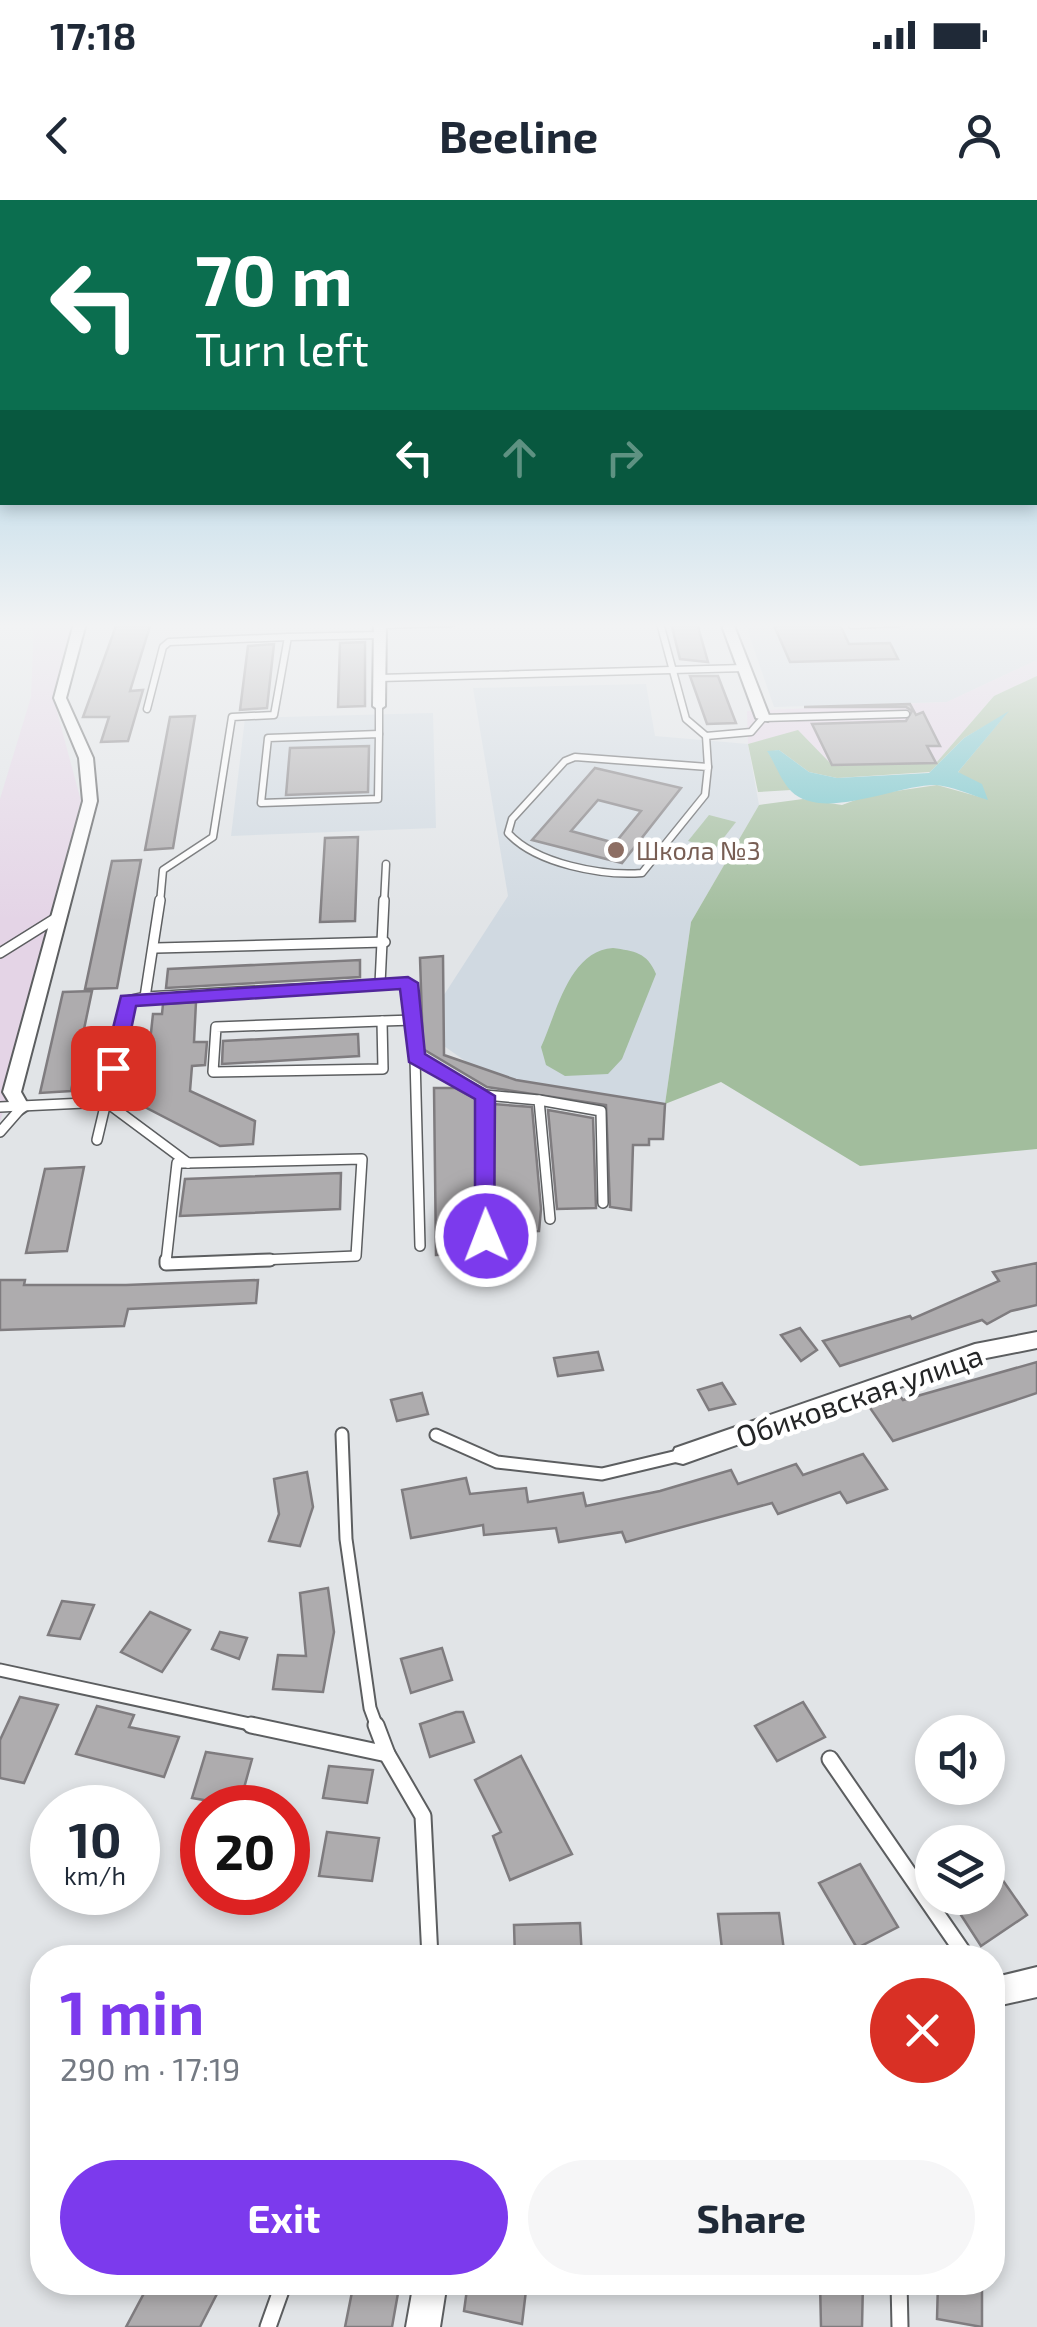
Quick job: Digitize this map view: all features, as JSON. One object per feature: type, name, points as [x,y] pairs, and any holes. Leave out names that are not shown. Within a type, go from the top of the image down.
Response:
[{"type":"street","points":[[21,1108],[12,1092],[90,801],[86,758],[71,722]]},
{"type":"street","name":"Обиковская улица","points":[[683,1455],[975,1352],[1037,1340]]},
{"type":"street","points":[[1005,1990],[1037,1982]]},
{"type":"street","points":[[423,2327],[429,2295]]},
{"type":"lane","points":[[145,997],[156,948],[163,870],[213,837],[231,722]]},
{"type":"lane","points":[[379,722],[378,799],[260,803],[268,738],[379,734]]},
{"type":"lane","points":[[690,722],[706,736],[750,732],[759,722]]},
{"type":"lane","points":[[706,736],[708,768],[705,794],[642,874],[616,874],[522,848],[508,834],[512,819],[565,761],[575,758],[708,768]]},
{"type":"lane","points":[[380,984],[386,864]]},
{"type":"lane","points":[[0,953],[56,918]]},
{"type":"lane","points":[[156,948],[384,942]]},
{"type":"lane","points":[[97,1140],[127,1000],[408,983],[416,1057],[420,1246]]},
{"type":"lane","points":[[382,1021],[382,1069],[213,1072],[216,1027],[382,1021],[414,1020]]},
{"type":"lane","points":[[416,1057],[485,1096],[601,1111],[603,1203]]},
{"type":"lane","points":[[485,1096],[486,1236]]},
{"type":"lane","points":[[538,1100],[550,1219]]},
{"type":"lane","points":[[0,1106],[106,1102],[188,1163],[362,1159],[356,1256],[166,1264],[177,1163],[188,1163]]},
{"type":"lane","points":[[0,1132],[21,1108]]},
{"type":"lane","points":[[342,1434],[348,1558],[370,1708],[386,1754],[423,1816],[429,1945]]},
{"type":"lane","points":[[436,1434],[496,1462],[602,1474],[683,1455]]},
{"type":"lane","points":[[2,1675],[386,1754]]},
{"type":"lane","points":[[830,1760],[958,1945]]},
{"type":"lane","points":[[268,2327],[279,2295]]},
{"type":"lane","points":[[899,2295],[900,2327]]},
{"type":"shaded area","points":[[23,722],[60,722],[81,801],[0,1122],[0,799]]},
{"type":"shaded area","points":[[244,722],[433,722],[436,828],[231,836]]},
{"type":"shaded area","name":"Школа №3","points":[[479,722],[653,722],[655,736],[748,744],[759,805],[691,922],[665,1104],[516,1080],[468,1063],[444,1046],[442,998],[508,896]]},
{"type":"shaded area","points":[[747,722],[971,722],[936,763],[832,765],[798,731],[748,744]]},
{"type":"green space","points":[[971,722],[992,722],[964,738],[930,772],[837,778],[809,772],[779,750],[768,752],[791,790],[758,792],[748,744],[798,730],[832,765],[936,763]]},
{"type":"green space","points":[[999,722],[1037,722],[1037,1149],[860,1166],[721,1082],[665,1104],[691,922],[759,805],[803,799],[842,805],[869,795],[937,785],[987,799],[958,772]]},
{"type":"green space","points":[[709,815],[736,822],[715,849],[688,841]]},
{"type":"green space","points":[[613,948],[639,954],[656,974],[622,1059],[608,1074],[565,1076],[546,1065],[541,1047],[575,971],[598,952]]},
{"type":"water","points":[[990,722],[1000,722],[958,772],[982,784],[988,800],[935,785],[840,803],[804,800],[787,787],[767,751],[779,750],[809,772],[837,778],[929,773],[964,738]]},
{"type":"building","points":[[107,722],[134,722],[128,741],[101,742]]},
{"type":"building","points":[[169,722],[194,722],[173,848],[145,850]]},
{"type":"building","points":[[928,722],[940,746],[927,746],[936,763],[832,765],[812,724]]},
{"type":"building","points":[[369,746],[368,792],[286,795],[290,748]]},
{"type":"building","points":[[595,768],[681,788],[622,863],[532,840]],"holes":[[[598,800],[641,811],[615,843],[571,831]]]},
{"type":"building","points":[[358,837],[355,921],[320,922],[325,838]]},
{"type":"building","points":[[141,860],[117,988],[85,989],[112,861]]},
{"type":"building","points":[[443,956],[444,1055],[516,1080],[665,1104],[663,1139],[649,1139],[649,1145],[633,1145],[631,1210],[610,1207],[606,1105],[487,1087],[423,1049],[420,958]]},
{"type":"building","points":[[360,960],[360,977],[166,988],[168,969]]},
{"type":"building","points":[[92,991],[71,1091],[40,1093],[63,992]]},
{"type":"building","points":[[196,1002],[194,1042],[207,1042],[205,1065],[192,1066],[190,1091],[255,1121],[253,1144],[220,1146],[143,1106],[153,1014],[162,1014],[163,1004]]},
{"type":"building","points":[[358,1034],[359,1056],[222,1064],[223,1041]]},
{"type":"building","points":[[434,1088],[455,1088],[477,1100],[476,1254],[436,1255]]},
{"type":"building","points":[[493,1104],[532,1107],[541,1209],[539,1231],[495,1232]]},
{"type":"building","points":[[548,1110],[593,1118],[596,1208],[557,1209]]},
{"type":"building","points":[[84,1167],[67,1251],[26,1253],[45,1169]]},
{"type":"building","points":[[341,1173],[340,1209],[180,1216],[185,1179]]},
{"type":"building","points":[[1037,1263],[1037,1305],[1011,1311],[987,1324],[982,1320],[840,1366],[823,1341],[910,1316],[912,1319],[999,1281],[993,1272]]},
{"type":"building","points":[[0,1280],[25,1280],[24,1285],[126,1285],[258,1280],[256,1303],[128,1309],[124,1326],[0,1330]]},
{"type":"building","points":[[800,1328],[817,1350],[801,1361],[781,1335]]},
{"type":"building","points":[[598,1352],[603,1370],[558,1376],[554,1358]]},
{"type":"building","points":[[1037,1362],[1037,1393],[893,1441],[868,1405],[899,1395],[903,1400]]},
{"type":"building","points":[[722,1383],[735,1404],[709,1410],[698,1390]]},
{"type":"building","points":[[422,1393],[428,1414],[397,1421],[391,1400]]},
{"type":"building","points":[[863,1454],[887,1489],[847,1503],[840,1492],[778,1514],[772,1503],[626,1542],[622,1532],[559,1542],[556,1528],[484,1535],[483,1525],[411,1538],[402,1490],[466,1478],[470,1494],[526,1488],[528,1502],[583,1493],[586,1506],[660,1491],[731,1470],[738,1484],[796,1464],[803,1475]]},
{"type":"building","points":[[307,1472],[313,1507],[300,1546],[269,1541],[279,1514],[274,1479]]},
{"type":"building","points":[[328,1588],[334,1632],[323,1692],[273,1689],[278,1655],[306,1656],[300,1593]]},
{"type":"building","points":[[62,1601],[94,1605],[80,1639],[48,1635]]},
{"type":"building","points":[[150,1612],[190,1630],[162,1672],[121,1652]]},
{"type":"building","points":[[220,1632],[247,1638],[239,1659],[212,1649]]},
{"type":"building","points":[[442,1648],[452,1680],[411,1693],[401,1659]]},
{"type":"building","points":[[20,1697],[58,1705],[24,1783],[0,1778],[0,1740]]},
{"type":"building","points":[[803,1702],[825,1737],[777,1761],[755,1726]]},
{"type":"building","points":[[97,1706],[134,1715],[129,1727],[179,1737],[164,1777],[76,1754]]},
{"type":"building","points":[[463,1712],[474,1742],[430,1757],[420,1724]]},
{"type":"building","points":[[206,1752],[252,1759],[245,1785],[196,1785]]},
{"type":"building","points":[[521,1756],[572,1854],[510,1880],[493,1836],[501,1832],[475,1780]]},
{"type":"building","points":[[329,1766],[373,1770],[367,1803],[323,1798]]},
{"type":"building","points":[[327,1832],[379,1838],[372,1881],[319,1876]]},
{"type":"building","points":[[860,1864],[898,1927],[855,1945],[819,1883]]},
{"type":"building","points":[[1005,1883],[1027,1915],[980,1945],[961,1915],[1005,1915]]},
{"type":"building","points":[[779,1913],[783,1945],[722,1945],[718,1914]]},
{"type":"building","points":[[580,1923],[581,1945],[515,1945],[514,1925]]},
{"type":"building","points":[[143,2295],[216,2295],[200,2327],[126,2327]]},
{"type":"building","points":[[351,2295],[398,2295],[392,2327],[345,2327]]},
{"type":"building","points":[[466,2295],[525,2295],[522,2324],[464,2311]]},
{"type":"building","points":[[820,2295],[863,2295],[862,2327],[821,2327]]},
{"type":"building","points":[[938,2295],[982,2295],[982,2327],[937,2319]]},
{"type":"place","name":"Школа №3","points":[[616,850]]},
{"type":"route","points":[[113,1068],[127,1000],[408,983],[416,1057],[485,1096],[486,1236]]}]
